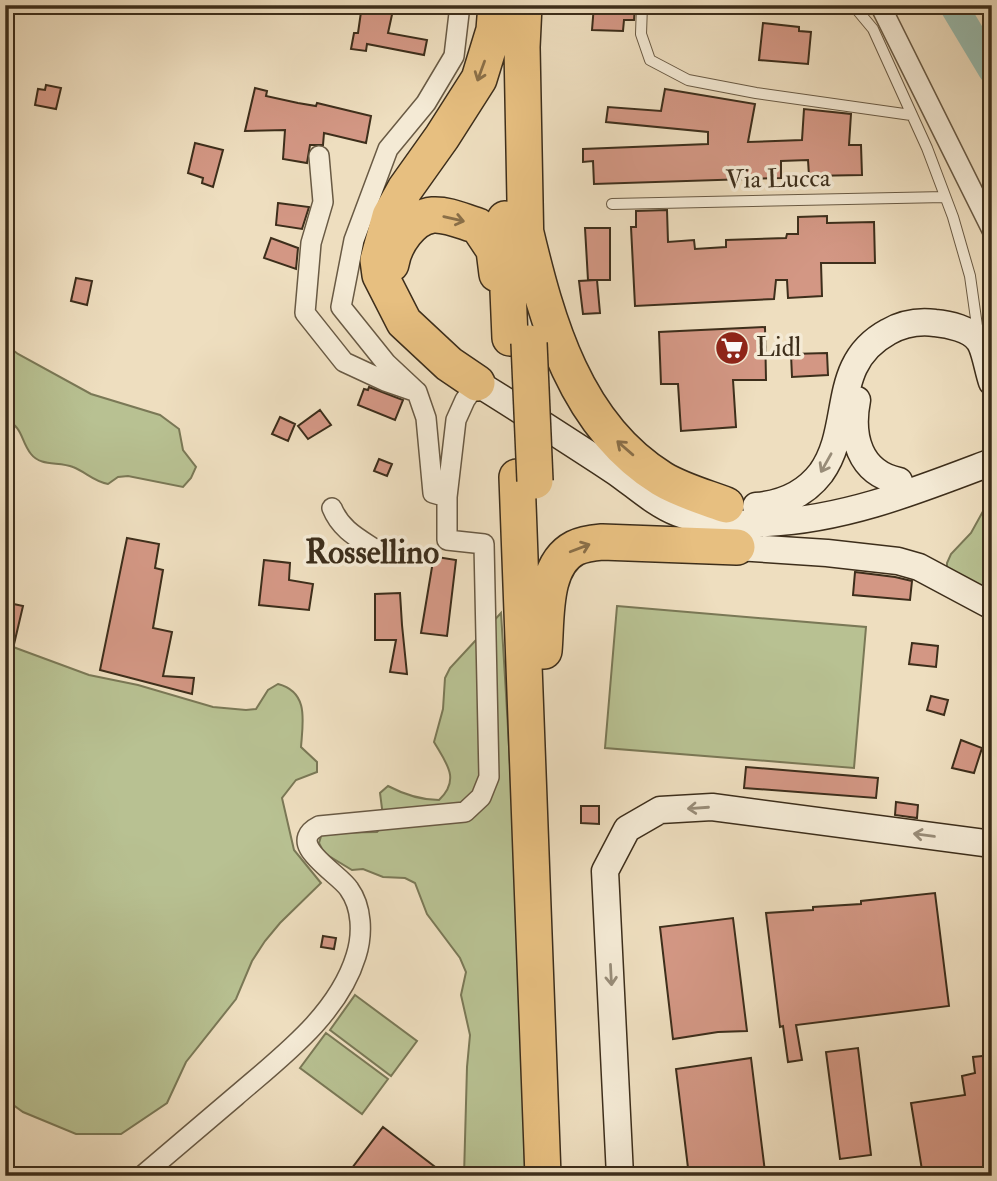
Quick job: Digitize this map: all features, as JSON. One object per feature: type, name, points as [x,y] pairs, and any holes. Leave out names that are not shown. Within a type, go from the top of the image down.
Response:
[{"type":"highway","points":[[477,383],[449,364],[404,323],[380,275],[378,260],[390,216],[405,189],[479,79],[494,30],[496,5]]},
{"type":"highway","points":[[510,5],[506,167],[508,300],[520,341]]},
{"type":"highway","points":[[524,5],[522,47],[525,229],[520,341],[526,479],[543,1176]]},
{"type":"highway","points":[[387,291],[393,254],[409,227],[432,215],[478,226],[494,250],[498,289],[508,300]]},
{"type":"highway","points":[[525,229],[543,303],[561,351],[595,416],[614,438],[662,479],[739,521]]},
{"type":"highway","points":[[526,479],[544,651],[562,1176]]},
{"type":"highway","points":[[544,651],[550,585],[560,561],[572,549],[584,544],[739,521]]},
{"type":"street","points":[[447,497],[433,493],[426,418],[417,392],[386,363],[341,307],[354,240],[388,149],[426,103],[454,56],[460,5]]},
{"type":"street","points":[[880,5],[992,230]]},
{"type":"street","points":[[319,156],[323,202],[311,243],[305,313],[344,362],[417,392]]},
{"type":"street","points":[[739,521],[769,505],[794,496],[822,471],[834,448],[849,375],[863,353],[881,336],[905,325],[930,322],[956,327],[979,340],[991,381]]},
{"type":"street","points":[[900,489],[874,471],[861,456],[858,447],[855,414],[859,391],[876,360],[894,346],[915,338],[949,341],[969,352],[991,381]]},
{"type":"street","points":[[142,1176],[290,1049],[320,1017],[346,982],[357,954],[360,927],[358,907],[348,887],[311,852],[307,842],[310,832],[324,825],[465,812],[481,797],[489,777],[484,544],[447,540],[447,497],[456,420],[477,383],[625,478],[827,552],[898,561],[919,567],[986,601]]},
{"type":"street","points":[[739,521],[792,522],[840,514],[992,447]]},
{"type":"street","points":[[900,489],[992,462]]},
{"type":"street","points":[[332,508],[335,517],[348,531],[373,548]]},
{"type":"street","points":[[620,1176],[606,871],[627,829],[660,810],[712,807],[992,844]]},
{"type":"lane","points":[[642,5],[641,34],[650,60],[688,80],[757,93],[911,115]]},
{"type":"lane","points":[[853,5],[873,29],[927,148],[970,276],[979,340]]},
{"type":"lane","name":"Via Lucca","points":[[612,204],[945,197]]},
{"type":"green space","points":[[5,344],[18,354],[91,394],[160,415],[179,429],[183,450],[196,467],[191,478],[183,487],[128,476],[118,477],[108,484],[73,467],[35,458],[16,426],[5,419]]},
{"type":"green space","points":[[992,495],[992,594],[947,572],[947,563],[951,554],[971,533]]},
{"type":"green space","points":[[617,606],[866,627],[854,768],[605,748]]},
{"type":"green space","points":[[501,613],[516,894],[525,1176],[464,1176],[470,1035],[461,995],[466,972],[460,958],[427,914],[415,883],[405,878],[383,877],[363,869],[352,870],[324,853],[319,843],[322,833],[377,832],[384,824],[380,793],[388,786],[425,799],[439,800],[446,792],[449,771],[434,742],[443,709],[445,678],[450,668]]},
{"type":"green space","points":[[5,644],[89,675],[138,685],[213,707],[256,709],[268,690],[278,684],[288,688],[299,701],[303,718],[301,747],[317,762],[317,772],[296,780],[282,798],[294,850],[321,883],[265,941],[252,961],[236,999],[186,1062],[167,1103],[121,1134],[76,1134],[23,1112],[5,1099]]},
{"type":"green space","points":[[355,995],[417,1041],[391,1076],[330,1030]]},
{"type":"green space","points":[[326,1033],[388,1079],[362,1114],[300,1068]]},
{"type":"building","points":[[362,5],[393,10],[388,33],[427,40],[424,55],[367,44],[366,51],[351,49],[354,33],[358,33]]},
{"type":"building","points":[[594,5],[635,5],[634,20],[624,20],[623,31],[592,30]]},
{"type":"building","points":[[763,23],[799,27],[799,31],[811,32],[808,64],[759,60]]},
{"type":"building","points":[[46,85],[61,88],[56,109],[35,105],[38,89],[45,90]]},
{"type":"building","points":[[255,88],[267,91],[266,96],[316,106],[317,103],[371,116],[366,143],[324,133],[323,145],[310,145],[307,163],[283,159],[285,130],[245,131]]},
{"type":"building","points":[[665,89],[755,104],[748,142],[802,140],[804,109],[851,114],[849,145],[861,145],[862,175],[809,176],[808,160],[781,161],[781,178],[594,184],[593,161],[583,162],[583,149],[708,144],[708,132],[606,122],[608,107],[661,111]]},
{"type":"building","points":[[195,143],[223,150],[213,187],[202,183],[203,178],[188,173]]},
{"type":"building","points":[[278,203],[309,207],[302,229],[276,225]]},
{"type":"building","points":[[667,210],[668,242],[694,240],[695,249],[726,247],[726,240],[786,238],[787,234],[798,234],[798,217],[827,216],[827,223],[874,222],[875,263],[821,263],[822,296],[788,298],[787,280],[776,280],[774,299],[635,306],[631,227],[636,227],[636,211]]},
{"type":"building","points":[[585,228],[610,228],[610,280],[597,280],[600,313],[583,314],[579,281],[596,280],[588,280]]},
{"type":"building","points":[[271,238],[298,248],[296,269],[264,258]]},
{"type":"building","points":[[76,278],[92,281],[87,305],[71,301]]},
{"type":"building","points":[[765,327],[766,380],[733,380],[736,427],[681,431],[678,384],[661,384],[659,332]]},
{"type":"building","points":[[827,353],[828,375],[792,377],[791,354]]},
{"type":"building","points":[[369,387],[403,400],[395,420],[358,405],[364,389],[368,390]]},
{"type":"building","points":[[320,410],[331,425],[308,439],[298,426]]},
{"type":"building","points":[[280,417],[295,424],[288,441],[272,434]]},
{"type":"building","points":[[379,459],[392,464],[387,476],[374,471]]},
{"type":"building","points":[[127,538],[159,544],[155,568],[163,570],[153,628],[172,632],[163,676],[194,678],[192,694],[100,670]]},
{"type":"building","points":[[437,557],[456,560],[447,636],[421,633],[433,561],[436,561]]},
{"type":"building","points":[[264,560],[290,563],[289,580],[313,584],[309,610],[259,605]]},
{"type":"building","points":[[855,572],[912,581],[910,600],[853,595]]},
{"type":"building","points":[[400,593],[407,674],[390,672],[396,640],[375,640],[375,594]]},
{"type":"building","points":[[9,603],[23,606],[11,657],[5,657],[5,611]]},
{"type":"building","points":[[912,643],[938,646],[936,667],[909,664]]},
{"type":"building","points":[[931,696],[948,700],[944,715],[927,710]]},
{"type":"building","points":[[961,740],[982,748],[974,773],[952,768]]},
{"type":"building","points":[[746,767],[878,778],[876,798],[744,788]]},
{"type":"building","points":[[896,802],[918,805],[917,818],[895,815]]},
{"type":"building","points":[[581,806],[599,806],[599,824],[581,823]]},
{"type":"building","points":[[935,893],[949,1006],[796,1025],[802,1060],[788,1062],[783,1026],[780,1027],[766,913],[813,910],[813,907],[861,904],[861,901]]},
{"type":"building","points":[[733,918],[747,1031],[718,1032],[673,1039],[660,927]]},
{"type":"building","points":[[323,936],[336,938],[334,949],[321,947]]},
{"type":"building","points":[[858,1048],[871,1155],[840,1159],[826,1052]]},
{"type":"building","points":[[992,1055],[992,1176],[923,1176],[911,1103],[965,1095],[962,1076],[975,1073],[973,1057]]},
{"type":"building","points":[[751,1058],[765,1172],[737,1176],[689,1176],[676,1069]]},
{"type":"building","points":[[383,1127],[447,1176],[346,1176]]},
{"type":"waterway","points":[[953,5],[992,70]]},
{"type":"place","name":"Lidl","points":[[732,348]]},
{"type":"district","name":"Rossellino","points":[[372,552]]}]
